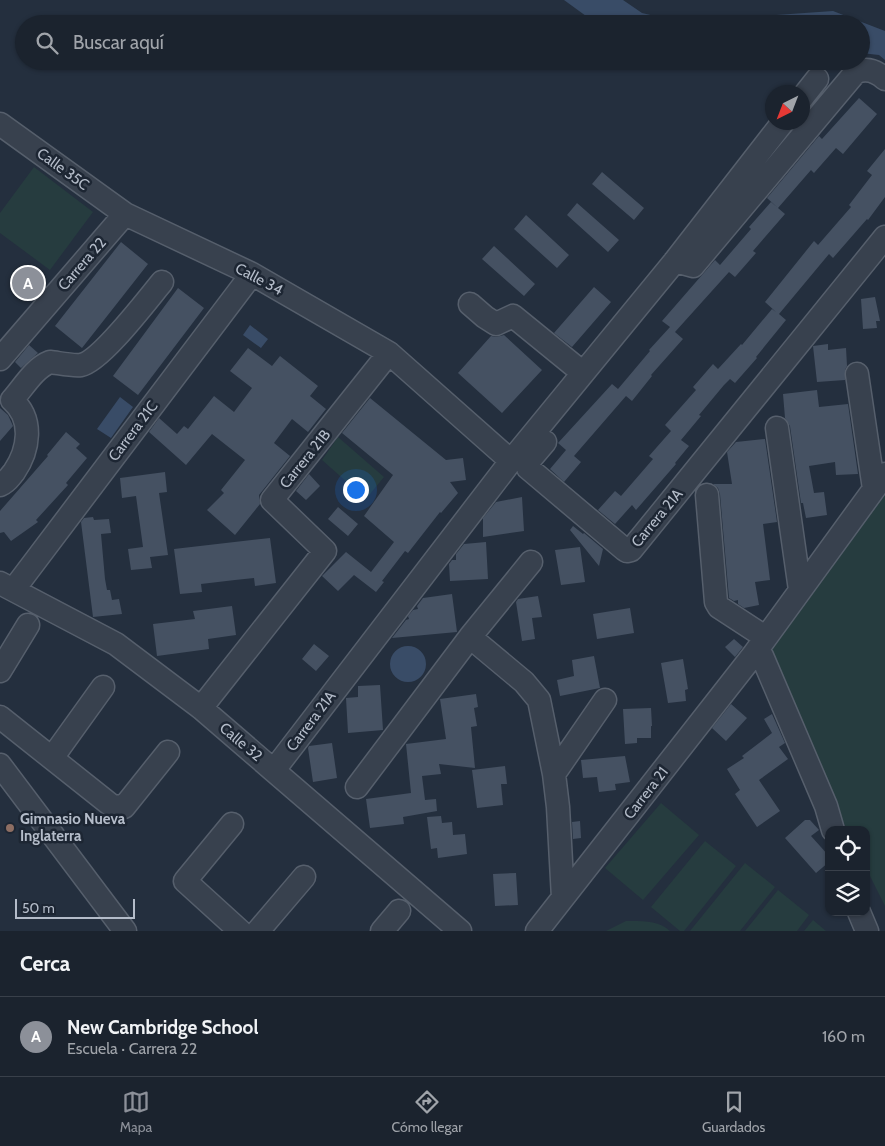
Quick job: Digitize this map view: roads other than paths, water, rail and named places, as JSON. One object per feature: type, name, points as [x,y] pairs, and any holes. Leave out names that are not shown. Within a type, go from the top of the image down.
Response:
[{"type":"street","points":[[670,268],[693,266],[855,73],[860,70],[871,70],[878,72],[885,79]]},
{"type":"street","points":[[810,88],[817,79]]},
{"type":"street","name":"Calle 35C","points":[[0,124],[125,214]]},
{"type":"street","name":"Carrera 21A","points":[[274,770],[510,461],[670,268],[777,130]]},
{"type":"street","name":"Calle 34","points":[[125,214],[252,274],[389,353]]},
{"type":"street","name":"Carrera 22","points":[[0,359],[125,214]]},
{"type":"street","name":"Carrera 21A","points":[[670,268],[672,288],[527,465],[528,468],[628,551],[631,550],[885,237]]},
{"type":"street","name":"Carrera 21C","points":[[7,586],[252,274]]},
{"type":"street","points":[[0,485],[6,482],[19,464],[27,446],[27,427],[22,411],[6,395],[50,362],[80,365],[93,360],[162,282]]},
{"type":"street","points":[[470,304],[496,324],[513,316],[583,373]]},
{"type":"street","points":[[389,353],[510,461]]},
{"type":"street","name":"Carrera 21B","points":[[200,708],[325,551],[272,500],[389,353]]},
{"type":"street","points":[[857,374],[879,481]]},
{"type":"street","points":[[777,428],[800,590]]},
{"type":"street","name":"Carrera 21","points":[[537,931],[759,646],[879,481]]},
{"type":"street","points":[[707,495],[716,602],[759,646],[759,654],[762,656],[826,806],[832,826]]},
{"type":"street","points":[[357,787],[470,637],[531,562]]},
{"type":"street","name":"Calle 32","points":[[7,586],[116,644],[200,708],[460,931]]},
{"type":"street","points":[[0,671],[28,625]]},
{"type":"street","points":[[470,637],[524,682],[539,700],[554,774],[558,807],[563,898]]},
{"type":"street","points":[[52,758],[103,687]]},
{"type":"street","points":[[554,774],[605,700]]},
{"type":"street","points":[[0,717],[112,806],[124,807],[168,752]]},
{"type":"street","points":[[0,765],[126,931]]},
{"type":"street","points":[[232,824],[185,881],[240,931]]},
{"type":"street","points":[[258,931],[304,877]]},
{"type":"street","points":[[382,931],[399,911]]},
{"type":"street","points":[[860,916],[866,931]]},
{"type":"water","points":[[564,0],[623,0],[642,13],[650,15],[585,15]]},
{"type":"water","points":[[833,11],[843,15],[777,15]]},
{"type":"water","points":[[870,25],[885,31],[885,60],[879,55],[870,54]]},
{"type":"water","points":[[250,325],[268,339],[261,348],[243,335]]},
{"type":"water","points":[[120,397],[133,407],[111,438],[97,429]]},
{"type":"water","points":[[408,646],[420,652],[426,664],[420,676],[408,682],[396,676],[390,664],[396,652]]},
{"type":"place","name":"New Cambridge School","points":[[28,283]]},
{"type":"place","name":"Gimnasio Nueva Inglaterra","points":[[10,828]]}]
